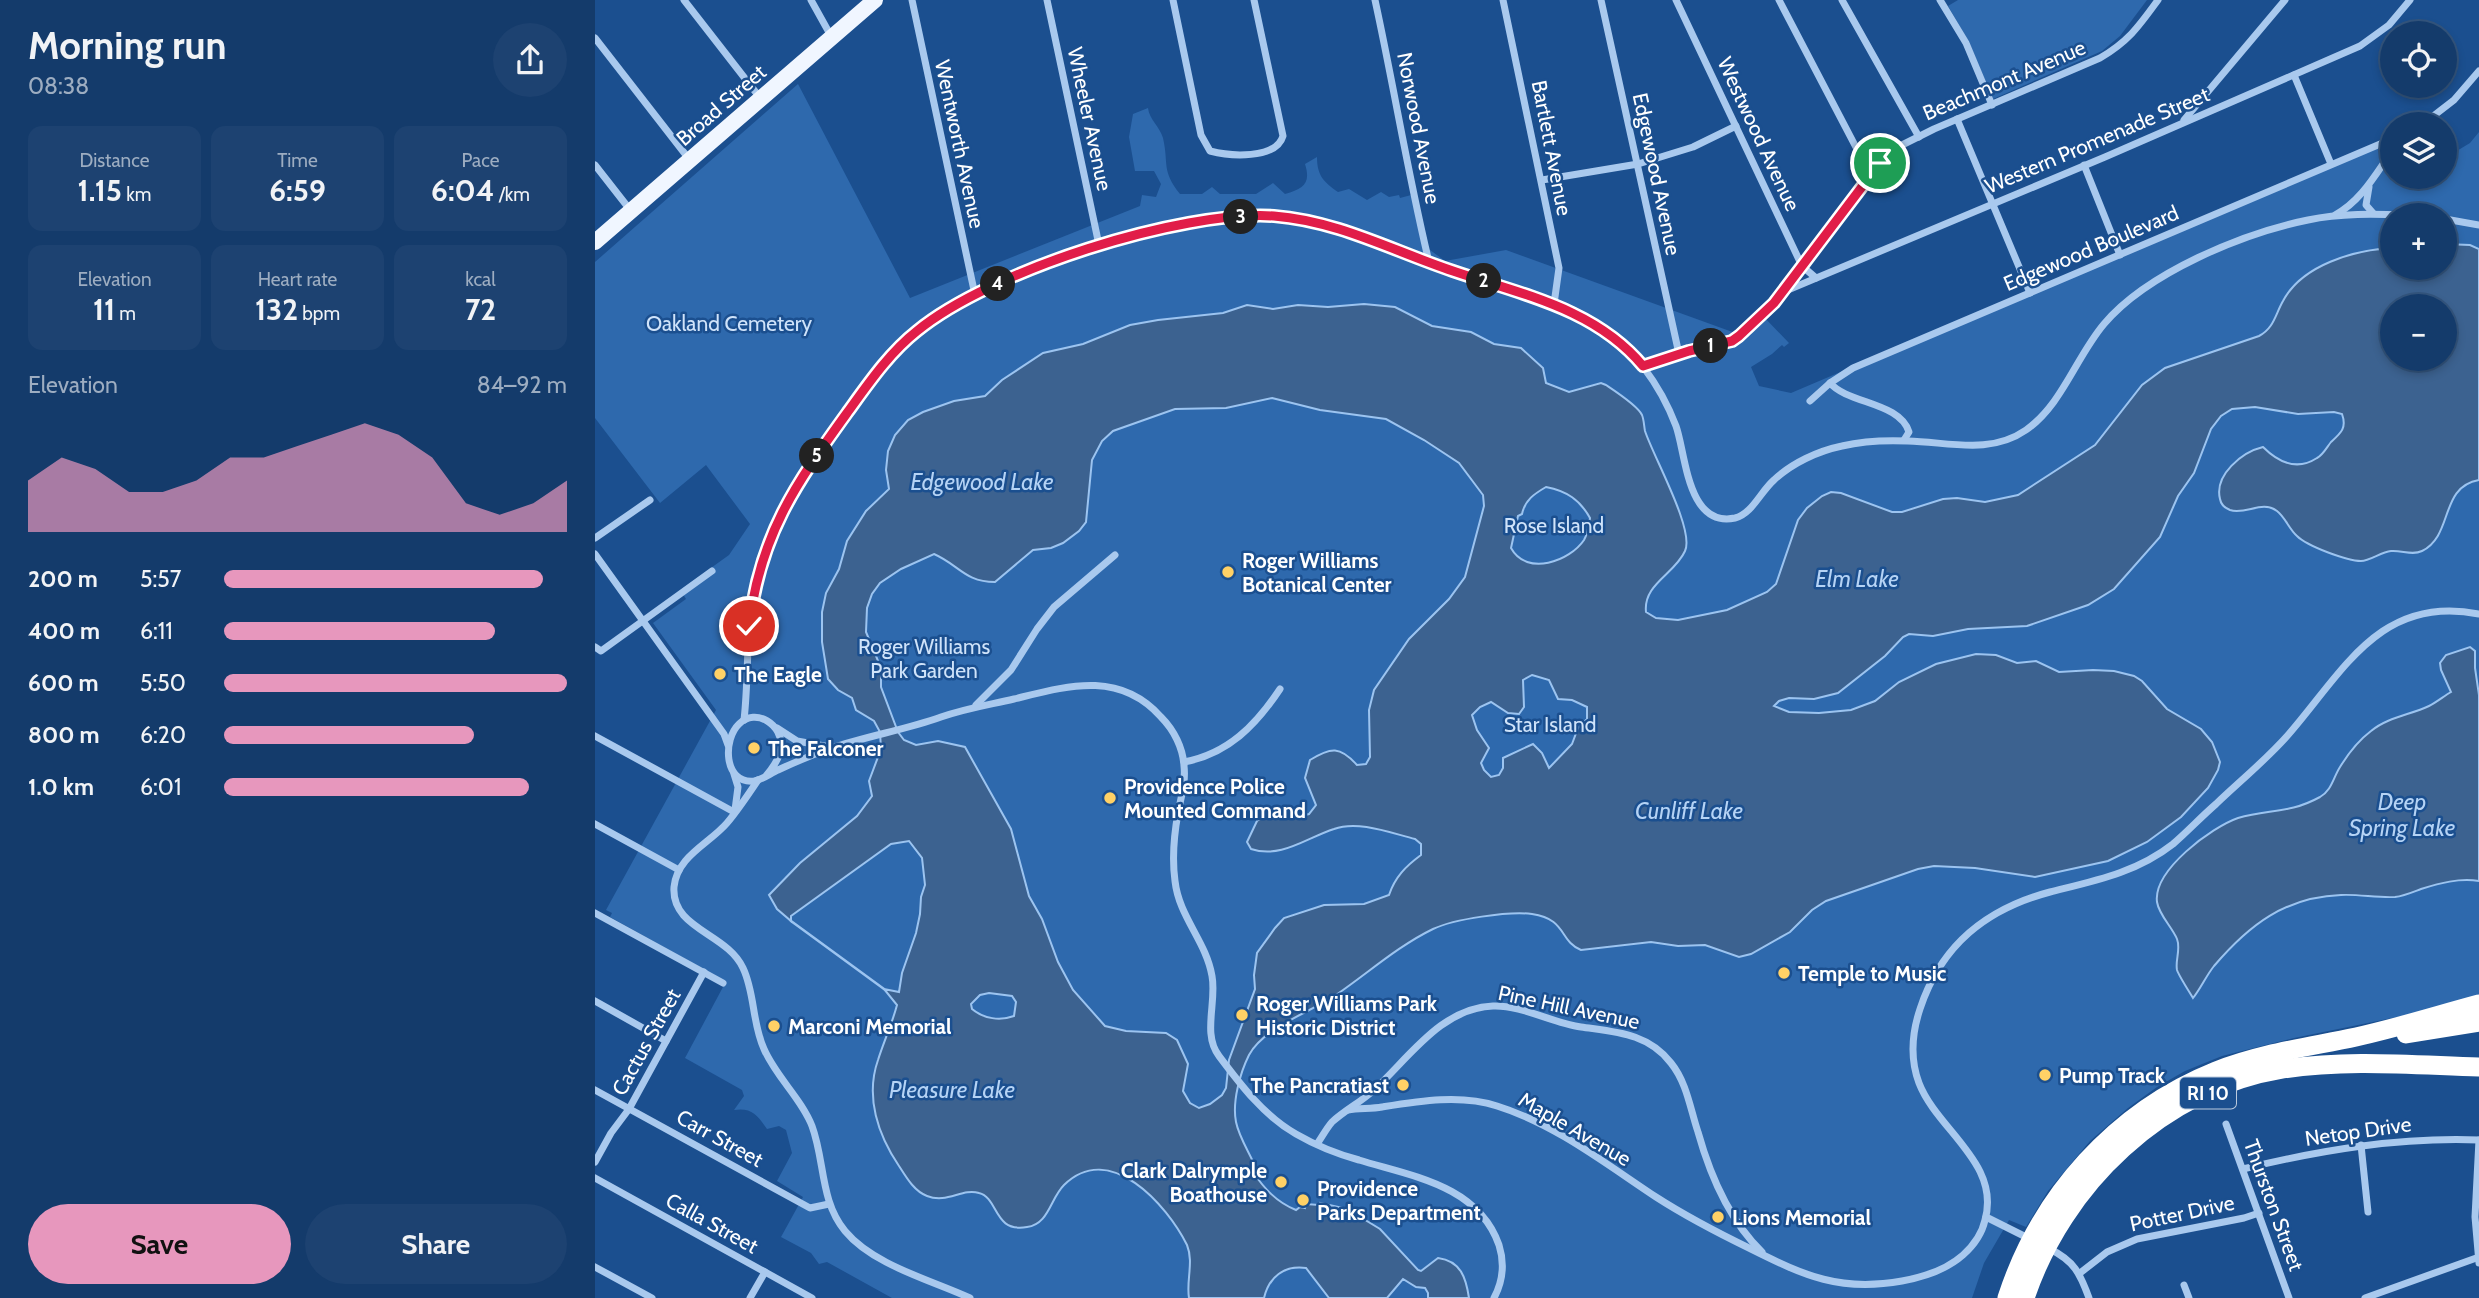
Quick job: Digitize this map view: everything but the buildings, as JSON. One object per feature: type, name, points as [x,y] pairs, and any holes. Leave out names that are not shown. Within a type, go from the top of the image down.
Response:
[{"type":"highway","points":[[2277,1053],[2372,1033],[2479,1004]]},
{"type":"highway","name":"RI 10","points":[[2007,1298],[2023,1237],[2051,1206],[2074,1174],[2108,1139],[2133,1118],[2172,1092],[2232,1065],[2277,1053],[2479,1022]]},
{"type":"highway","name":"RI 10","points":[[2025,1298],[2053,1234],[2097,1173],[2143,1132],[2195,1099],[2252,1076],[2305,1066],[2366,1064],[2479,1067]]},
{"type":"highway","points":[[1998,1298],[2023,1237]]},
{"type":"main road","name":"Broad Street","points":[[595,242],[874,0]]},
{"type":"street","points":[[684,0],[761,99]]},
{"type":"street","points":[[811,0],[832,37]]},
{"type":"street","name":"Wentworth Avenue","points":[[912,0],[975,295]]},
{"type":"street","name":"Wheeler Avenue","points":[[1047,0],[1099,246]]},
{"type":"street","points":[[1173,0],[1201,135],[1210,151],[1227,155],[1268,151],[1278,145],[1283,136],[1254,0]]},
{"type":"street","name":"Norwood Avenue","points":[[1375,0],[1429,262]]},
{"type":"street","name":"Bartlett Avenue","points":[[1503,0],[1559,268],[1554,304]]},
{"type":"street","name":"Edgewood Avenue","points":[[1601,0],[1679,354]]},
{"type":"street","name":"Westwood Avenue","points":[[1676,0],[1802,266],[1816,278]]},
{"type":"street","points":[[1779,0],[1871,176]]},
{"type":"street","points":[[1842,0],[1919,136]]},
{"type":"street","name":"Beachmont Avenue","points":[[1643,366],[1735,339],[1783,292],[1894,149],[1957,119],[2101,58],[2121,45],[2134,32],[2158,0]]},
{"type":"street","points":[[2182,123],[2285,0]]},
{"type":"street","name":"Western Promenade Street","points":[[1783,292],[2294,75],[2376,37],[2410,0]]},
{"type":"street","points":[[1945,2],[1992,105]]},
{"type":"street","points":[[595,38],[690,160]]},
{"type":"street","points":[[2439,112],[2455,100],[2479,71]]},
{"type":"street","points":[[2294,75],[2331,164]]},
{"type":"street","points":[[1957,119],[2030,293]]},
{"type":"street","points":[[1542,180],[1638,164],[1693,147],[1736,126]]},
{"type":"street","name":"Edgewood Boulevard","points":[[1809,401],[1853,368],[2380,144]]},
{"type":"street","points":[[595,165],[631,211]]},
{"type":"street","points":[[2084,165],[2120,255]]},
{"type":"street","points":[[2331,216],[2348,206],[2380,169]]},
{"type":"street","points":[[2372,181],[2365,202],[2368,210],[2374,214]]},
{"type":"street","points":[[734,812],[739,788],[728,757],[729,745],[733,733],[742,722],[749,626],[755,585],[765,552],[784,508],[825,445],[895,351],[927,323],[975,295],[1042,266],[1099,246],[1189,224],[1240,217],[1273,216],[1325,224],[1554,304],[1585,318],[1614,337],[1643,366],[1662,395],[1677,427],[1693,494],[1705,509],[1720,517],[1731,518],[1743,514],[1777,477],[1816,454],[1850,444],[1904,440],[1979,446],[2015,436],[2043,415],[2099,330],[2123,304],[2142,290],[2233,243],[2297,222],[2331,216],[2380,214]]},
{"type":"street","points":[[2457,221],[2479,225]]},
{"type":"street","points":[[1830,383],[1836,389],[1900,419],[1909,432],[1904,440]]},
{"type":"street","points":[[595,538],[650,500]]},
{"type":"street","points":[[595,554],[718,725],[729,745]]},
{"type":"street","points":[[976,705],[1011,670],[1054,607],[1115,555]]},
{"type":"street","points":[[595,647],[601,651],[712,571]]},
{"type":"street","points":[[2089,1298],[2080,1273],[2060,1254],[1986,1217],[1987,1193],[1979,1168],[1930,1105],[1918,1080],[1913,1054],[1915,1026],[1924,999],[1939,970],[1955,946],[1975,927],[1998,911],[2049,892],[2126,871],[2152,859],[2168,847],[2275,749],[2345,663],[2389,628],[2405,619],[2434,611],[2454,610],[2479,614]]},
{"type":"street","points":[[732,770],[744,780],[762,778],[835,747],[976,705],[1074,685],[1112,688],[1143,702],[1160,715],[1176,738],[1184,762],[1184,788],[1175,837],[1175,888],[1181,907],[1203,946],[1212,973],[1214,996],[1211,1036],[1215,1051],[1248,1092],[1277,1122],[1348,1157],[1434,1182],[1471,1206],[1489,1225],[1500,1249],[1503,1271],[1494,1298]]},
{"type":"street","points":[[1184,762],[1212,754],[1241,736],[1261,716],[1280,689]]},
{"type":"street","points":[[718,725],[728,728],[759,717],[771,722],[797,741],[835,747]]},
{"type":"street","points":[[771,722],[778,733],[781,747],[775,764],[725,825],[692,853],[678,870],[674,894],[682,914],[690,923],[729,948],[744,969],[763,1047],[812,1126],[829,1204],[843,1229],[865,1249],[883,1260],[970,1298]]},
{"type":"street","points":[[595,736],[734,812]]},
{"type":"street","points":[[595,824],[678,870]]},
{"type":"street","points":[[595,913],[723,983]]},
{"type":"street","name":"Cactus Street","points":[[595,1162],[611,1133],[629,1109],[703,972]]},
{"type":"street","points":[[595,1002],[666,1041]]},
{"type":"street","name":"Pine Hill Avenue","points":[[1348,1110],[1371,1093],[1439,1027],[1461,1014],[1478,1009],[1505,1007],[1564,1024],[1637,1037],[1657,1048],[1678,1072],[1709,1167],[1723,1198],[1755,1245],[1771,1259]]},
{"type":"street","name":"Carr Street","points":[[595,1090],[810,1208],[829,1204]]},
{"type":"street","name":"Maple Avenue","points":[[1348,1110],[1459,1100],[1500,1106],[1556,1133],[1689,1217],[1771,1259],[1812,1277],[1840,1284],[1901,1281],[1940,1270],[1964,1255],[1980,1234],[1986,1217]]},
{"type":"street","points":[[1317,1144],[1333,1121],[1348,1110]]},
{"type":"street","name":"Thurston Street","points":[[2226,1124],[2290,1298]]},
{"type":"street","name":"Netop Drive","points":[[2243,1169],[2361,1145],[2414,1140],[2479,1140]]},
{"type":"street","points":[[2365,1298],[2390,1294],[2478,1260],[2476,1217],[2479,1140]]},
{"type":"street","points":[[2361,1145],[2368,1212]]},
{"type":"street","name":"Calla Street","points":[[595,1178],[812,1298]]},
{"type":"street","name":"Potter Drive","points":[[2080,1273],[2107,1252],[2137,1239],[2259,1213]]},
{"type":"street","points":[[595,1267],[652,1298]]},
{"type":"street","points":[[750,1298],[765,1272]]},
{"type":"street","points":[[2184,1285],[2189,1298]]},
{"type":"green space","points":[[1958,0],[2147,0],[2120,36],[2102,51],[1993,99],[1969,42],[1948,6]]},
{"type":"green space","points":[[798,84],[910,298],[1140,206],[1142,195],[1156,197],[1161,184],[1154,171],[1135,171],[1129,137],[1133,114],[1148,108],[1163,138],[1170,179],[1180,194],[1202,194],[1212,187],[1220,194],[1256,194],[1273,183],[1285,194],[1304,184],[1307,176],[1305,164],[1317,157],[1322,178],[1338,192],[1349,189],[1367,200],[1381,192],[1389,197],[1399,195],[1400,198],[1415,194],[1426,247],[1445,261],[1506,250],[1738,334],[1762,315],[1789,343],[1751,367],[1759,386],[1791,393],[2380,142],[2380,189],[2457,189],[2457,151],[2470,143],[2479,132],[2479,996],[2412,1014],[2222,1056],[2185,1071],[2157,1087],[2090,1141],[2048,1191],[2026,1227],[2009,1220],[1984,1263],[1972,1298],[892,1298],[827,1262],[819,1264],[811,1253],[781,1237],[803,1197],[777,1181],[792,1153],[786,1130],[779,1126],[767,1129],[754,1114],[745,1110],[734,1110],[744,1096],[742,1090],[685,1058],[723,987],[716,976],[610,917],[612,913],[606,910],[716,710],[653,623],[686,599],[681,591],[683,588],[729,555],[750,524],[706,465],[660,503],[595,418],[595,262]]},
{"type":"water","points":[[2457,244],[2470,245],[2479,249],[2479,480],[2466,484],[2458,492],[2432,544],[2414,553],[2391,551],[2364,561],[2355,560],[2327,552],[2302,540],[2280,514],[2271,508],[2236,511],[2225,507],[2220,499],[2221,481],[2239,459],[2263,447],[2288,463],[2310,462],[2323,453],[2340,433],[2344,423],[2342,414],[2334,412],[2298,414],[2255,407],[2232,409],[2221,416],[2211,429],[2194,473],[2178,496],[2160,537],[2114,589],[2088,605],[2027,626],[1968,629],[1933,636],[1909,634],[1838,693],[1814,699],[1789,698],[1774,706],[1789,712],[1851,710],[1875,701],[1899,682],[1936,664],[1976,654],[1996,655],[2017,663],[2036,661],[2059,672],[2114,671],[2134,676],[2142,681],[2167,709],[2201,729],[2212,742],[2220,762],[2208,788],[2181,817],[2147,842],[2108,861],[2035,877],[1975,868],[1934,866],[1918,869],[1826,901],[1812,910],[1790,932],[1751,954],[1739,957],[1705,945],[1678,946],[1651,942],[1581,950],[1569,941],[1551,920],[1532,914],[1467,919],[1433,929],[1408,943],[1336,995],[1277,1028],[1256,1045],[1240,1079],[1235,1114],[1239,1133],[1255,1166],[1252,1171],[1261,1183],[1276,1199],[1296,1210],[1305,1208],[1306,1204],[1320,1203],[1347,1209],[1380,1229],[1418,1270],[1421,1271],[1438,1258],[1452,1263],[1464,1277],[1469,1298],[1428,1298],[1425,1288],[1416,1287],[1403,1279],[1387,1298],[1329,1298],[1306,1268],[1291,1268],[1274,1278],[1264,1298],[1189,1298],[1189,1251],[1178,1229],[1151,1197],[1135,1183],[1118,1174],[1100,1170],[1082,1173],[1064,1185],[1040,1221],[1027,1227],[1016,1227],[1002,1220],[990,1201],[979,1193],[967,1192],[941,1198],[922,1194],[908,1179],[892,1154],[880,1129],[873,1102],[874,1074],[897,1005],[884,989],[899,992],[902,973],[916,933],[925,885],[922,858],[909,841],[891,844],[791,916],[791,921],[777,909],[769,895],[800,863],[857,816],[872,796],[869,781],[881,749],[880,732],[874,721],[856,710],[852,698],[838,690],[828,679],[822,642],[822,612],[826,593],[839,569],[847,541],[866,511],[889,489],[886,470],[888,451],[895,435],[908,420],[954,401],[985,396],[1002,380],[1043,353],[1083,344],[1130,325],[1223,313],[1247,305],[1273,309],[1298,305],[1328,307],[1364,304],[1395,307],[1432,326],[1471,332],[1494,344],[1521,348],[1543,368],[1546,383],[1569,392],[1601,383],[1636,407],[1642,415],[1649,442],[1679,510],[1686,541],[1685,551],[1680,559],[1649,594],[1646,612],[1656,618],[1678,620],[1727,610],[1767,592],[1776,584],[1798,520],[1807,508],[1831,492],[1841,493],[1892,512],[1902,512],[1943,499],[1985,502],[2018,495],[2095,445],[2142,385],[2165,368],[2259,336],[2271,325],[2283,301],[2303,278],[2330,262],[2380,249],[2380,280],[2457,280]],"holes":[[[1272,398],[1320,410],[1386,419],[1459,463],[1483,495],[1484,506],[1465,577],[1449,599],[1409,639],[1374,690],[1369,710],[1370,757],[1366,764],[1357,765],[1345,754],[1335,750],[1310,760],[1305,778],[1316,805],[1309,814],[1293,818],[1266,814],[1257,821],[1247,842],[1251,849],[1273,851],[1334,829],[1353,826],[1415,839],[1421,844],[1421,855],[1402,872],[1389,895],[1364,904],[1324,905],[1284,918],[1275,928],[1257,953],[1255,989],[1229,1060],[1226,1088],[1222,1095],[1210,1104],[1199,1108],[1190,1103],[1183,1091],[1188,1064],[1177,1040],[1166,1033],[1126,1031],[1105,1026],[1073,990],[1029,896],[1011,829],[965,747],[938,741],[916,745],[904,740],[898,732],[881,687],[881,668],[866,632],[867,608],[872,594],[880,583],[901,569],[934,554],[969,576],[995,582],[1033,550],[1051,548],[1079,531],[1086,522],[1092,460],[1102,441],[1113,431],[1175,409],[1226,408]],[[1546,487],[1567,494],[1577,501],[1590,518],[1584,540],[1577,548],[1559,559],[1537,564],[1518,557],[1511,548],[1518,516],[1531,498]],[[1532,675],[1549,680],[1558,699],[1572,700],[1587,707],[1587,719],[1578,728],[1572,744],[1549,768],[1542,753],[1533,744],[1503,758],[1503,768],[1499,775],[1491,777],[1481,763],[1489,748],[1477,730],[1472,715],[1491,702],[1508,713],[1519,714],[1524,707],[1523,680]],[[989,993],[1012,996],[1016,1002],[1014,1016],[992,1018],[972,1009],[971,1004],[980,995]]]},
{"type":"water","name":"Deep Spring Lake","points":[[2470,647],[2475,651],[2479,695],[2479,881],[2450,882],[2395,897],[2348,895],[2302,901],[2270,916],[2241,938],[2214,966],[2193,998],[2177,970],[2177,939],[2160,912],[2157,902],[2158,890],[2174,864],[2200,840],[2227,823],[2249,815],[2298,806],[2320,797],[2330,787],[2350,752],[2371,731],[2392,719],[2429,706],[2451,692],[2440,663],[2446,655]]},
{"type":"waterway","points":[[791,921],[884,989]]},
{"type":"place","name":"Roger Williams Botanical Center","points":[[1228,572]]},
{"type":"place","name":"The Eagle","points":[[720,674]]},
{"type":"place","name":"The Falconer","points":[[754,748]]},
{"type":"place","name":"Providence Police Mounted Command","points":[[1110,798]]},
{"type":"place","name":"Temple to Music","points":[[1784,973]]},
{"type":"place","name":"Roger Williams Park Historic District","points":[[1242,1015]]},
{"type":"place","name":"Marconi Memorial","points":[[774,1026]]},
{"type":"place","name":"Pump Track","points":[[2045,1075]]},
{"type":"place","name":"The Pancratiast","points":[[1403,1085]]},
{"type":"place","name":"Clark Dalrymple Boathouse","points":[[1281,1182]]},
{"type":"place","name":"Providence Parks Department","points":[[1303,1200]]},
{"type":"place","name":"Lions Memorial","points":[[1718,1217]]},
{"type":"route","points":[[749,626],[757,573],[780,516],[814,460],[874,378],[903,344],[935,317],[1018,275],[1099,246],[1177,226],[1251,216],[1298,219],[1340,228],[1446,269],[1554,304],[1585,318],[1614,337],[1643,366],[1732,341],[1739,336],[1774,303],[1880,163]]},
{"type":"park label","name":"Oakland Cemetery","points":[[729,323]]},
{"type":"park label","name":"Rose Island","points":[[1554,525]]},
{"type":"park label","name":"Roger Williams Park Garden","points":[[924,658]]},
{"type":"park label","name":"Star Island","points":[[1550,724]]},
{"type":"water label","name":"Edgewood Lake","points":[[982,482]]},
{"type":"water label","name":"Elm Lake","points":[[1857,579]]},
{"type":"water label","name":"Cunliff Lake","points":[[1689,811]]},
{"type":"water label","name":"Pleasure Lake","points":[[952,1090]]}]
